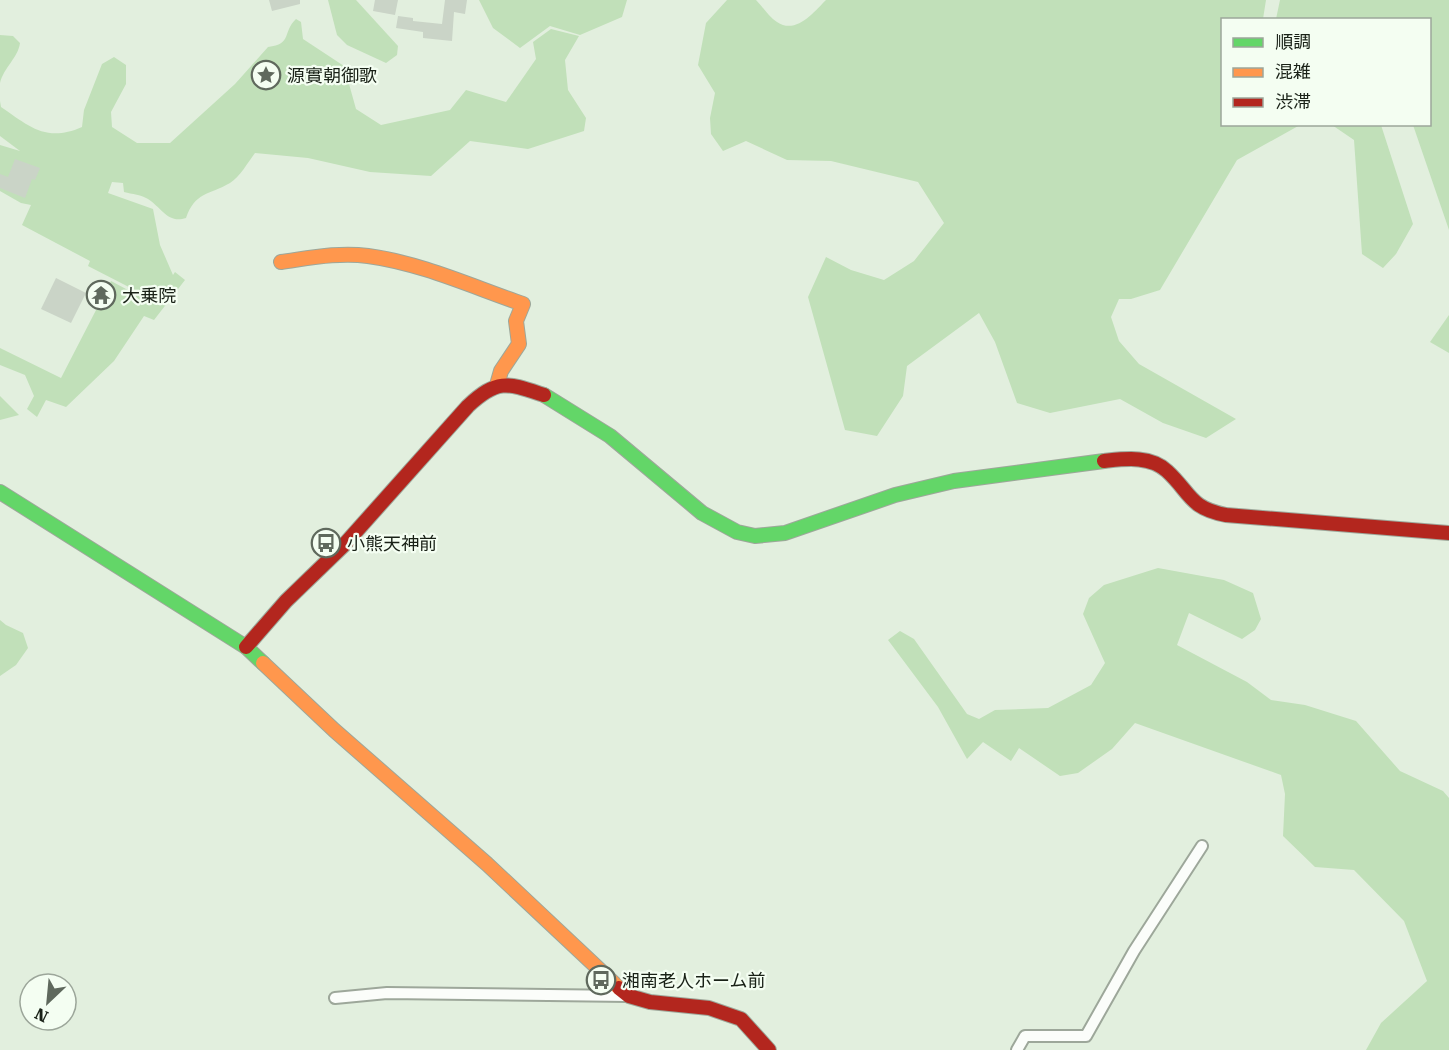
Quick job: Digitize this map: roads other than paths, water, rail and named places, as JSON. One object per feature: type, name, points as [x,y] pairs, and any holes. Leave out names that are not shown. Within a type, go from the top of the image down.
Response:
[{"type":"street","points":[[281,262],[333,255],[368,256],[411,265],[522,304],[516,321],[519,344],[501,371],[497,385]]},
{"type":"street","points":[[246,647],[286,601],[344,545],[468,406],[482,393],[497,385],[517,386],[545,394],[610,436],[702,513],[737,532],[755,536],[785,533],[895,495],[954,481],[1129,458],[1145,460],[1166,470],[1191,499],[1211,512],[1449,533]]},
{"type":"street","points":[[0,492],[246,647],[334,730],[487,864],[616,986],[630,996]]},
{"type":"street","points":[[1017,1050],[1024,1036],[1086,1036],[1134,951],[1202,846]]},
{"type":"street","points":[[335,998],[387,993],[630,996],[651,1002],[709,1008],[741,1019],[769,1050]]},
{"type":"place","name":"源實朝御歌","points":[[266,75]]},
{"type":"place","name":"大乗院","points":[[101,295]]},
{"type":"place","name":"小熊天神前","points":[[326,543]]},
{"type":"place","name":"湘南老人ホーム前","points":[[601,980]]}]
